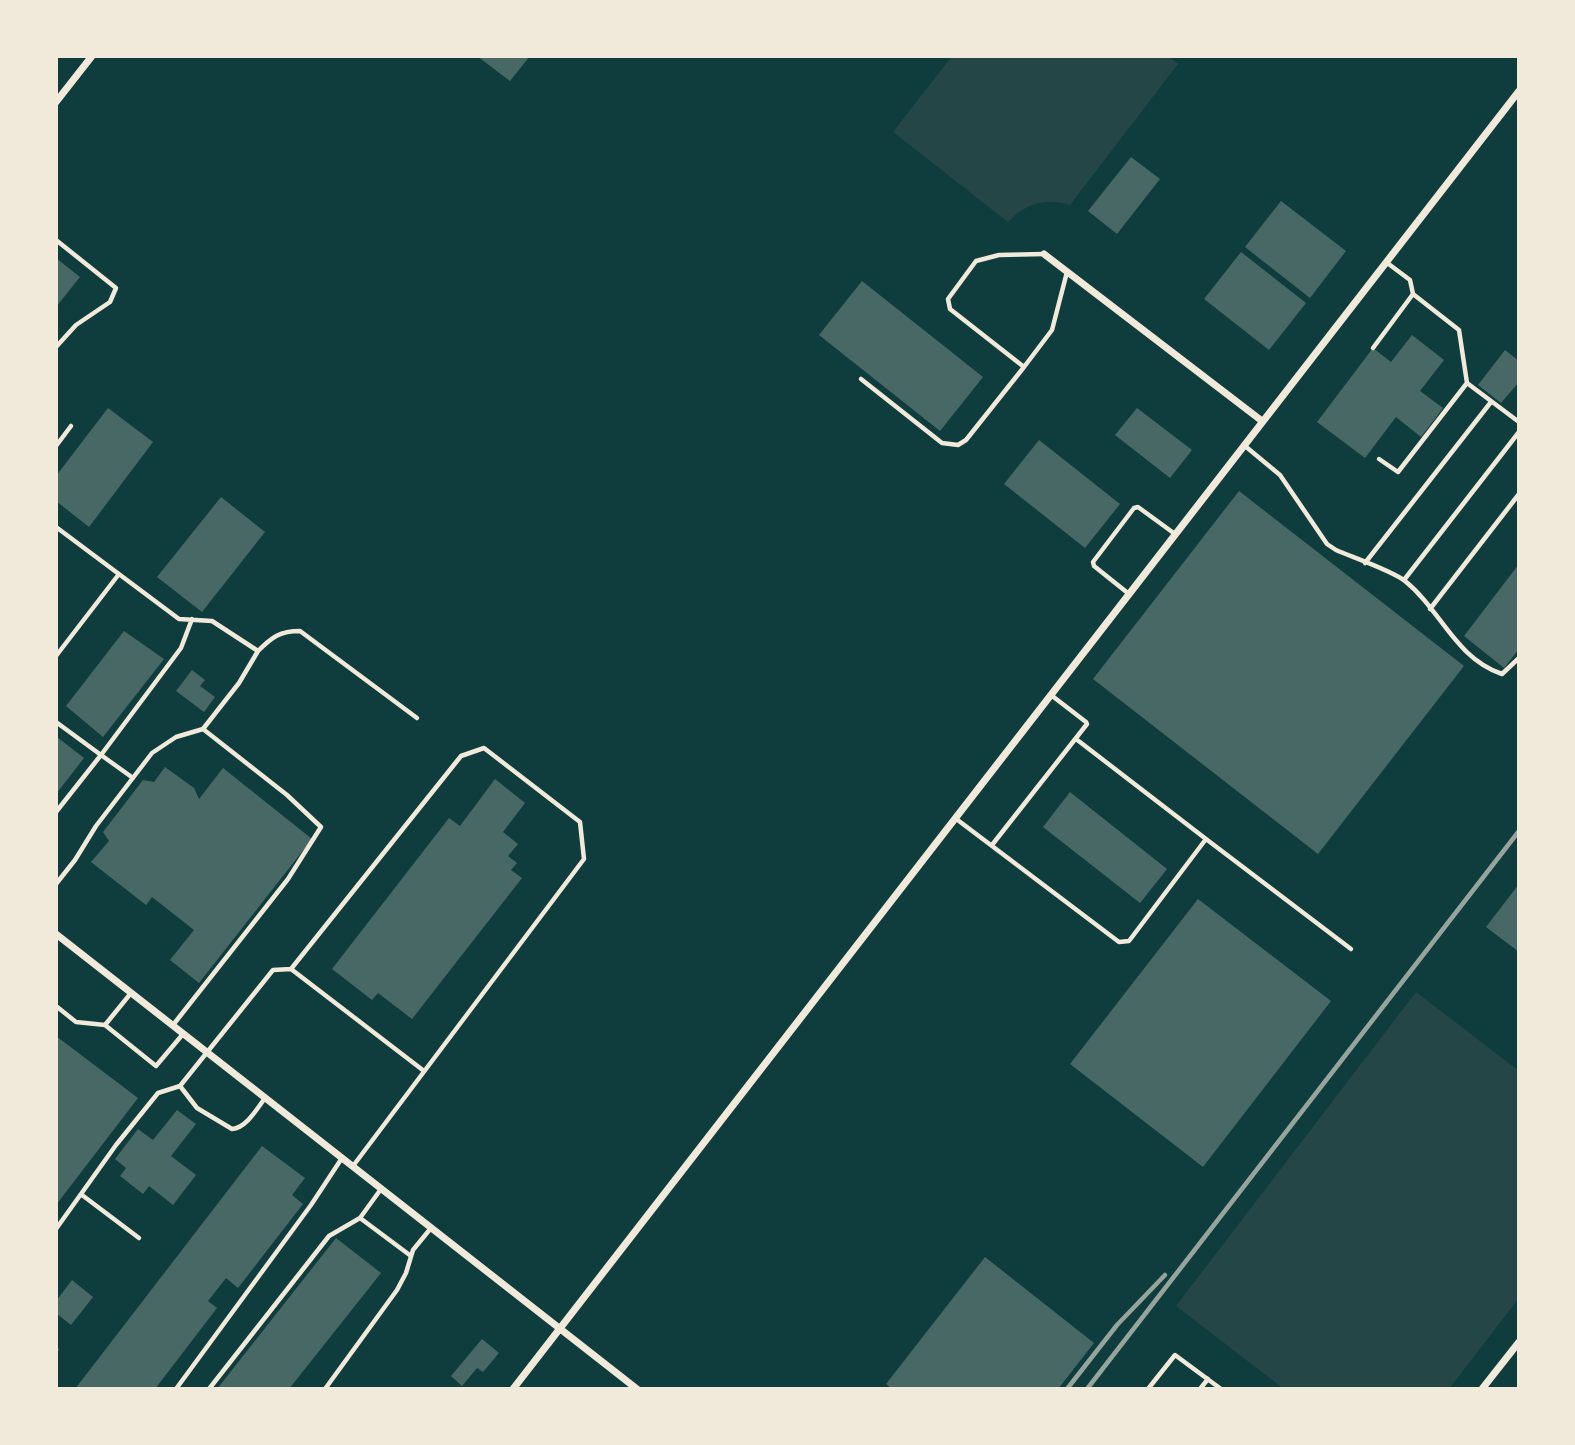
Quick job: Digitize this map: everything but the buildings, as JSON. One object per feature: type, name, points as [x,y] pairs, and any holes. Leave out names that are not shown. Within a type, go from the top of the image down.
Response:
[{"type":"street","points":[[56,102],[92,56]]},
{"type":"street","points":[[513,1389],[1519,91]]},
{"type":"street","points":[[1044,254],[1262,422]]},
{"type":"street","points":[[56,934],[632,1387]]},
{"type":"street","points":[[1482,1389],[1519,1342]]},
{"type":"lane","points":[[56,240],[116,288],[110,302],[76,325],[56,347]]},
{"type":"lane","points":[[1024,367],[950,309],[948,299],[976,261],[999,255],[1044,254]]},
{"type":"lane","points":[[1386,262],[1410,280],[1413,295],[1459,330],[1467,383],[1519,422]]},
{"type":"lane","points":[[861,379],[942,443],[958,445],[966,440],[1052,330],[1067,272]]},
{"type":"lane","points":[[1373,348],[1413,295]]},
{"type":"lane","points":[[1379,458],[1398,472],[1467,383]]},
{"type":"lane","points":[[1365,563],[1491,402]]},
{"type":"lane","points":[[56,446],[71,426]]},
{"type":"lane","points":[[1404,580],[1519,432]]},
{"type":"lane","points":[[1244,445],[1280,475],[1327,544],[1404,580],[1448,633],[1485,668],[1502,674],[1519,658]]},
{"type":"lane","points":[[1430,609],[1519,494]]},
{"type":"lane","points":[[1129,594],[1094,566],[1093,562],[1134,508],[1138,507],[1175,534]]},
{"type":"lane","points":[[56,527],[180,620],[212,621],[258,651]]},
{"type":"lane","points":[[56,656],[119,574]]},
{"type":"lane","points":[[56,812],[181,648],[192,619]]},
{"type":"lane","points":[[56,884],[75,860],[96,825],[152,753],[176,737],[203,729],[239,683],[258,651],[272,637],[286,631],[300,631],[417,718]]},
{"type":"lane","points":[[992,845],[1086,722],[1051,695]]},
{"type":"lane","points":[[56,722],[133,778]]},
{"type":"lane","points":[[172,1025],[288,879],[321,827],[287,794],[203,729]]},
{"type":"lane","points":[[1076,738],[1351,949]]},
{"type":"lane","points":[[291,969],[461,756],[484,748],[580,822],[584,859],[353,1167]]},
{"type":"lane","points":[[955,818],[1124,944],[1129,942],[1206,839]]},
{"type":"lane","points":[[56,1230],[116,1145],[158,1093],[180,1086],[273,970],[291,969],[425,1071]]},
{"type":"lane","points":[[105,1025],[131,993]]},
{"type":"lane","points":[[56,1006],[76,1022],[105,1025],[156,1066],[183,1034]]},
{"type":"lane","points":[[180,1086],[197,1108],[232,1129],[239,1128],[265,1098]]},
{"type":"lane","points":[[176,1389],[311,1205],[342,1158]]},
{"type":"lane","points":[[209,1389],[328,1236],[360,1218],[381,1189]]},
{"type":"lane","points":[[82,1195],[139,1238]]},
{"type":"lane","points":[[360,1218],[411,1256]]},
{"type":"lane","points":[[325,1389],[397,1290],[413,1250],[431,1228]]},
{"type":"lane","points":[[1149,1389],[1175,1355],[1221,1389]]},
{"type":"lane","points":[[1200,1389],[1208,1379]]},
{"type":"shaded area","points":[[952,56],[1168,56],[1178,64],[1070,205],[1052,202],[1036,204],[1021,211],[1008,222],[893,132]]},
{"type":"shaded area","points":[[1416,992],[1519,1071],[1519,1298],[1449,1389],[1284,1389],[1176,1306]]},
{"type":"railway","points":[[1087,1389],[1519,831]]},
{"type":"railway","points":[[1067,1389],[1117,1325],[1165,1275]]}]
